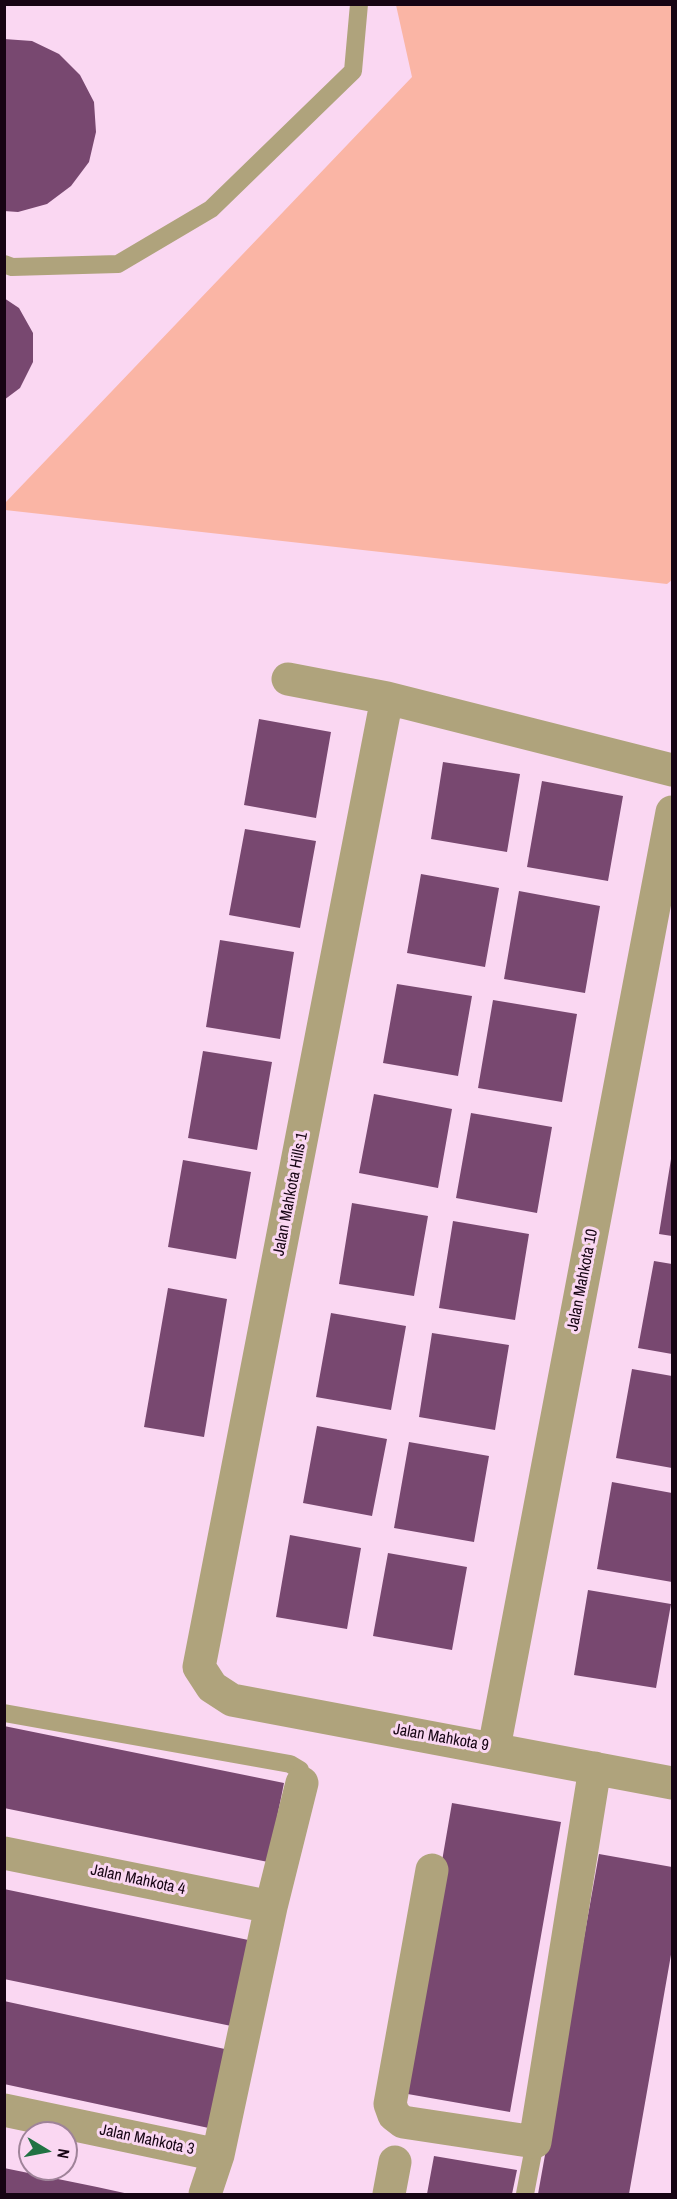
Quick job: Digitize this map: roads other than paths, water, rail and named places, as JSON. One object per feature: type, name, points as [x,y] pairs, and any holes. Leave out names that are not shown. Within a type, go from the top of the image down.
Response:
[{"type":"street","points":[[288,679],[387,698],[672,770]]},
{"type":"street","name":"Jalan Mahkota Hills 1","points":[[212,1688],[199,1666],[387,698]]},
{"type":"street","name":"Jalan Mahkota 10","points":[[494,1748],[672,812]]},
{"type":"street","name":"Jalan Mahkota 9","points":[[212,1688],[232,1700],[672,1783]]},
{"type":"street","points":[[432,1870],[390,2104],[394,2115],[403,2122],[535,2142],[595,1768]]},
{"type":"street","points":[[206,2194],[218,2155],[271,1907],[302,1783]]},
{"type":"street","name":"Jalan Mahkota 4","points":[[4,1853],[271,1907]]},
{"type":"street","name":"Jalan Mahkota 3","points":[[4,2110],[218,2155]]},
{"type":"street","points":[[389,2194],[395,2162]]},
{"type":"lane","points":[[4,264],[12,267],[118,264],[210,209],[353,71],[359,4]]},
{"type":"lane","points":[[4,1713],[290,1764],[300,1770],[302,1783]]},
{"type":"lane","points":[[525,2194],[535,2142]]}]
